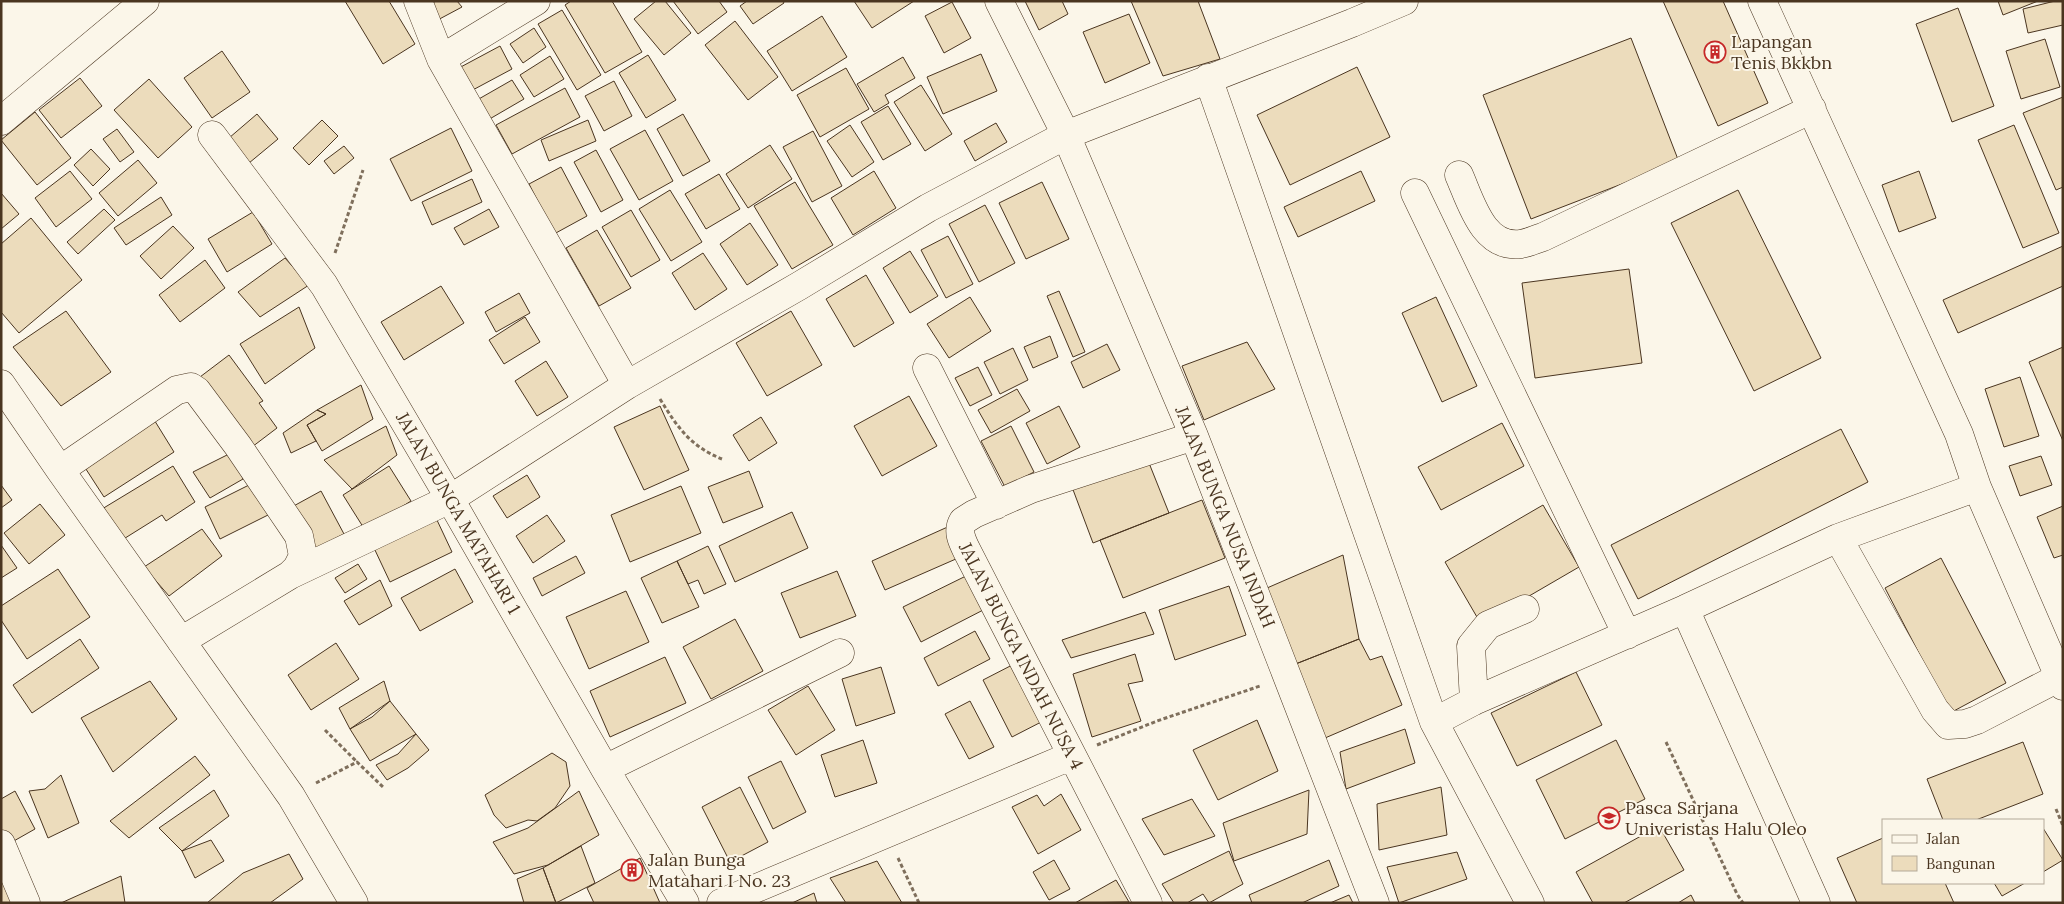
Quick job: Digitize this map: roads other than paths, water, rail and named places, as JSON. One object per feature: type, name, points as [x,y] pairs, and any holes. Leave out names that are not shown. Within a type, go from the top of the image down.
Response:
[{"type":"street","points":[[1,121],[146,1]]},
{"type":"street","points":[[418,1],[441,59],[636,380]]},
{"type":"street","points":[[441,59],[536,1]]},
{"type":"street","name":"JALAN BUNGA NUSA INDAH","points":[[999,1],[1066,135],[1194,436],[1374,903]]},
{"type":"street","points":[[181,641],[290,575],[450,499],[636,380],[928,208],[1066,135],[1208,78],[1348,12],[1404,1]]},
{"type":"street","points":[[1762,1],[1959,434],[1977,487],[2060,682],[1977,720],[1964,724],[1948,725],[1935,710],[1838,538]]},
{"type":"street","points":[[1208,78],[1434,722],[1530,903]]},
{"type":"street","points":[[1459,175],[1480,223],[1485,229],[1503,242],[1520,244],[1577,221],[1812,108]]},
{"type":"street","name":"JALAN BUNGA MATAHARI 1","points":[[212,136],[324,285],[605,768],[686,903]]},
{"type":"street","points":[[1415,193],[1627,635]]},
{"type":"street","points":[[927,368],[996,505]]},
{"type":"street","points":[[1,384],[291,796],[354,903]]},
{"type":"street","points":[[60,470],[177,390],[191,387],[197,392],[238,446],[298,536],[303,556],[297,568],[290,575]]},
{"type":"street","name":"JALAN BUNGA INDAH NUSA 4","points":[[1148,903],[1071,756],[960,536],[961,524],[963,521],[1031,489],[1194,436]]},
{"type":"street","points":[[1434,722],[1474,701],[1627,635],[1838,538],[1977,487]]},
{"type":"street","points":[[1474,701],[1471,646],[1488,625],[1525,609]]},
{"type":"street","points":[[1685,609],[1816,903]]},
{"type":"street","points":[[605,768],[840,653]]},
{"type":"street","points":[[721,903],[1071,756]]},
{"type":"street","points":[[1,844],[26,903]]},
{"type":"place","name":"Lapangan Tenis Bkkbn","points":[[1715,52]]},
{"type":"place","name":"Pasca Sarjana Univeristas Halu Oleo","points":[[1609,818]]},
{"type":"place","name":"Jalan Bunga Matahari I No. 23","points":[[632,870]]}]
